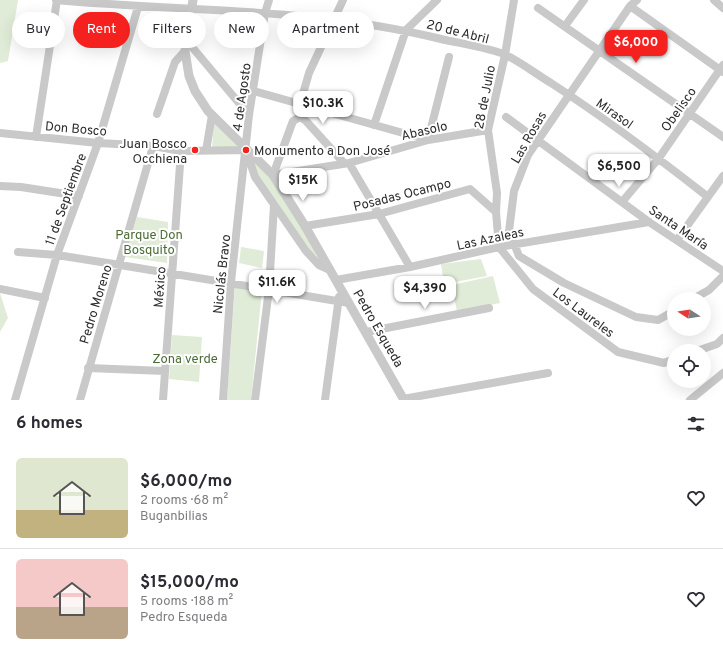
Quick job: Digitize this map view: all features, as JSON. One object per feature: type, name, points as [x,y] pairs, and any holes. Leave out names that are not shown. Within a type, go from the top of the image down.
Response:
[{"type":"street","points":[[36,137],[57,0]]},
{"type":"street","name":"20 de Abril","points":[[57,0],[159,8],[189,4],[257,12]]},
{"type":"street","points":[[153,0],[159,8]]},
{"type":"street","name":"4 de Agosto","points":[[265,12],[269,0]]},
{"type":"street","points":[[338,12],[343,0]]},
{"type":"street","points":[[374,125],[406,30],[437,0]]},
{"type":"street","name":"28 de Julio","points":[[500,247],[496,212],[496,193],[488,130],[505,55],[514,0]]},
{"type":"street","points":[[565,26],[584,0]]},
{"type":"street","name":"Las Rosas","points":[[637,0],[630,6],[537,140],[528,156],[514,191],[508,231],[519,256],[564,284],[636,317],[658,320],[667,314]]},
{"type":"street","points":[[714,0],[723,8]]},
{"type":"street","points":[[630,6],[722,69]]},
{"type":"street","name":"11 de Septiembre","points":[[15,400],[57,255],[98,143],[138,7]]},
{"type":"street","points":[[538,8],[723,137]]},
{"type":"street","name":"20 de Abril","points":[[374,25],[406,30],[505,55]]},
{"type":"street","name":"Pedro Esqueda","points":[[186,48],[189,76],[195,91],[212,115],[273,175],[306,226],[404,400]]},
{"type":"street","points":[[193,48],[249,115]]},
{"type":"street","name":"4 de Agosto","points":[[246,150],[249,115],[260,48]]},
{"type":"street","points":[[300,104],[309,73],[321,48]]},
{"type":"street","points":[[157,114],[175,62],[185,51]]},
{"type":"street","name":"Mirasol","points":[[505,55],[568,95],[659,158],[708,197]]},
{"type":"street","points":[[254,91],[428,140],[448,57]]},
{"type":"street","name":"Obelisco","points":[[622,202],[659,158],[722,69]]},
{"type":"street","points":[[206,151],[212,115]]},
{"type":"street","points":[[273,175],[293,121],[300,117],[306,121],[346,163],[379,214],[410,267]]},
{"type":"street","name":"Santa María","points":[[506,117],[649,222],[723,271]]},
{"type":"street","name":"Abasolo","points":[[273,175],[346,163],[428,140],[488,130]]},
{"type":"street","name":"Don Bosco","points":[[0,133],[98,143],[153,146],[181,151],[246,150]]},
{"type":"street","name":"Pedro Moreno","points":[[80,400],[153,146]]},
{"type":"street","name":"Pedro Esqueda","points":[[246,150],[255,177],[306,251],[319,265],[330,270]]},
{"type":"street","name":"Nicolás Bravo","points":[[223,400],[231,282],[246,150]]},
{"type":"street","name":"México","points":[[163,400],[181,151]]},
{"type":"street","points":[[677,240],[723,176]]},
{"type":"street","points":[[0,186],[21,187],[78,196]]},
{"type":"street","name":"Posadas Ocampo","points":[[306,226],[379,214],[470,189],[496,212]]},
{"type":"street","points":[[255,400],[269,289],[274,205]]},
{"type":"street","name":"Las Azaleas","points":[[338,284],[500,247],[649,222]]},
{"type":"street","name":"Los Laureles","points":[[500,247],[533,289],[618,352],[664,363],[667,362]]},
{"type":"street","points":[[18,252],[57,255],[231,282],[349,303]]},
{"type":"street","points":[[705,292],[723,276]]},
{"type":"street","points":[[326,400],[339,301],[338,284]]},
{"type":"street","points":[[0,290],[45,298]]},
{"type":"street","points":[[366,332],[489,308]]},
{"type":"street","points":[[711,346],[717,344],[723,338]]},
{"type":"street","points":[[88,368],[165,371]]},
{"type":"street","points":[[404,400],[548,373]]},
{"type":"street","points":[[690,400],[723,373]]},
{"type":"green space","points":[[0,0],[18,0],[16,12],[12,12],[12,37],[8,61],[0,63]]},
{"type":"green space","points":[[214,122],[239,148],[212,149]]},
{"type":"green space","points":[[252,159],[264,168],[314,247],[316,258],[257,177]]},
{"type":"green space","name":"Parque Don Bosquito","points":[[137,217],[168,222],[167,263],[125,257]]},
{"type":"green space","points":[[241,247],[264,251],[262,268],[239,263]]},
{"type":"green space","points":[[481,259],[487,276],[444,284],[441,264]]},
{"type":"green space","points":[[493,276],[500,303],[457,312],[452,285]]},
{"type":"green space","points":[[235,285],[262,290],[251,400],[227,400]]},
{"type":"green space","points":[[0,293],[8,318],[0,332]]},
{"type":"green space","name":"Zona verde","points":[[172,335],[202,337],[199,382],[169,379]]},
{"type":"place","name":"Juan Bosco Occhiena","points":[[195,150]]},
{"type":"place","name":"Monumento a Don José","points":[[246,150]]}]
